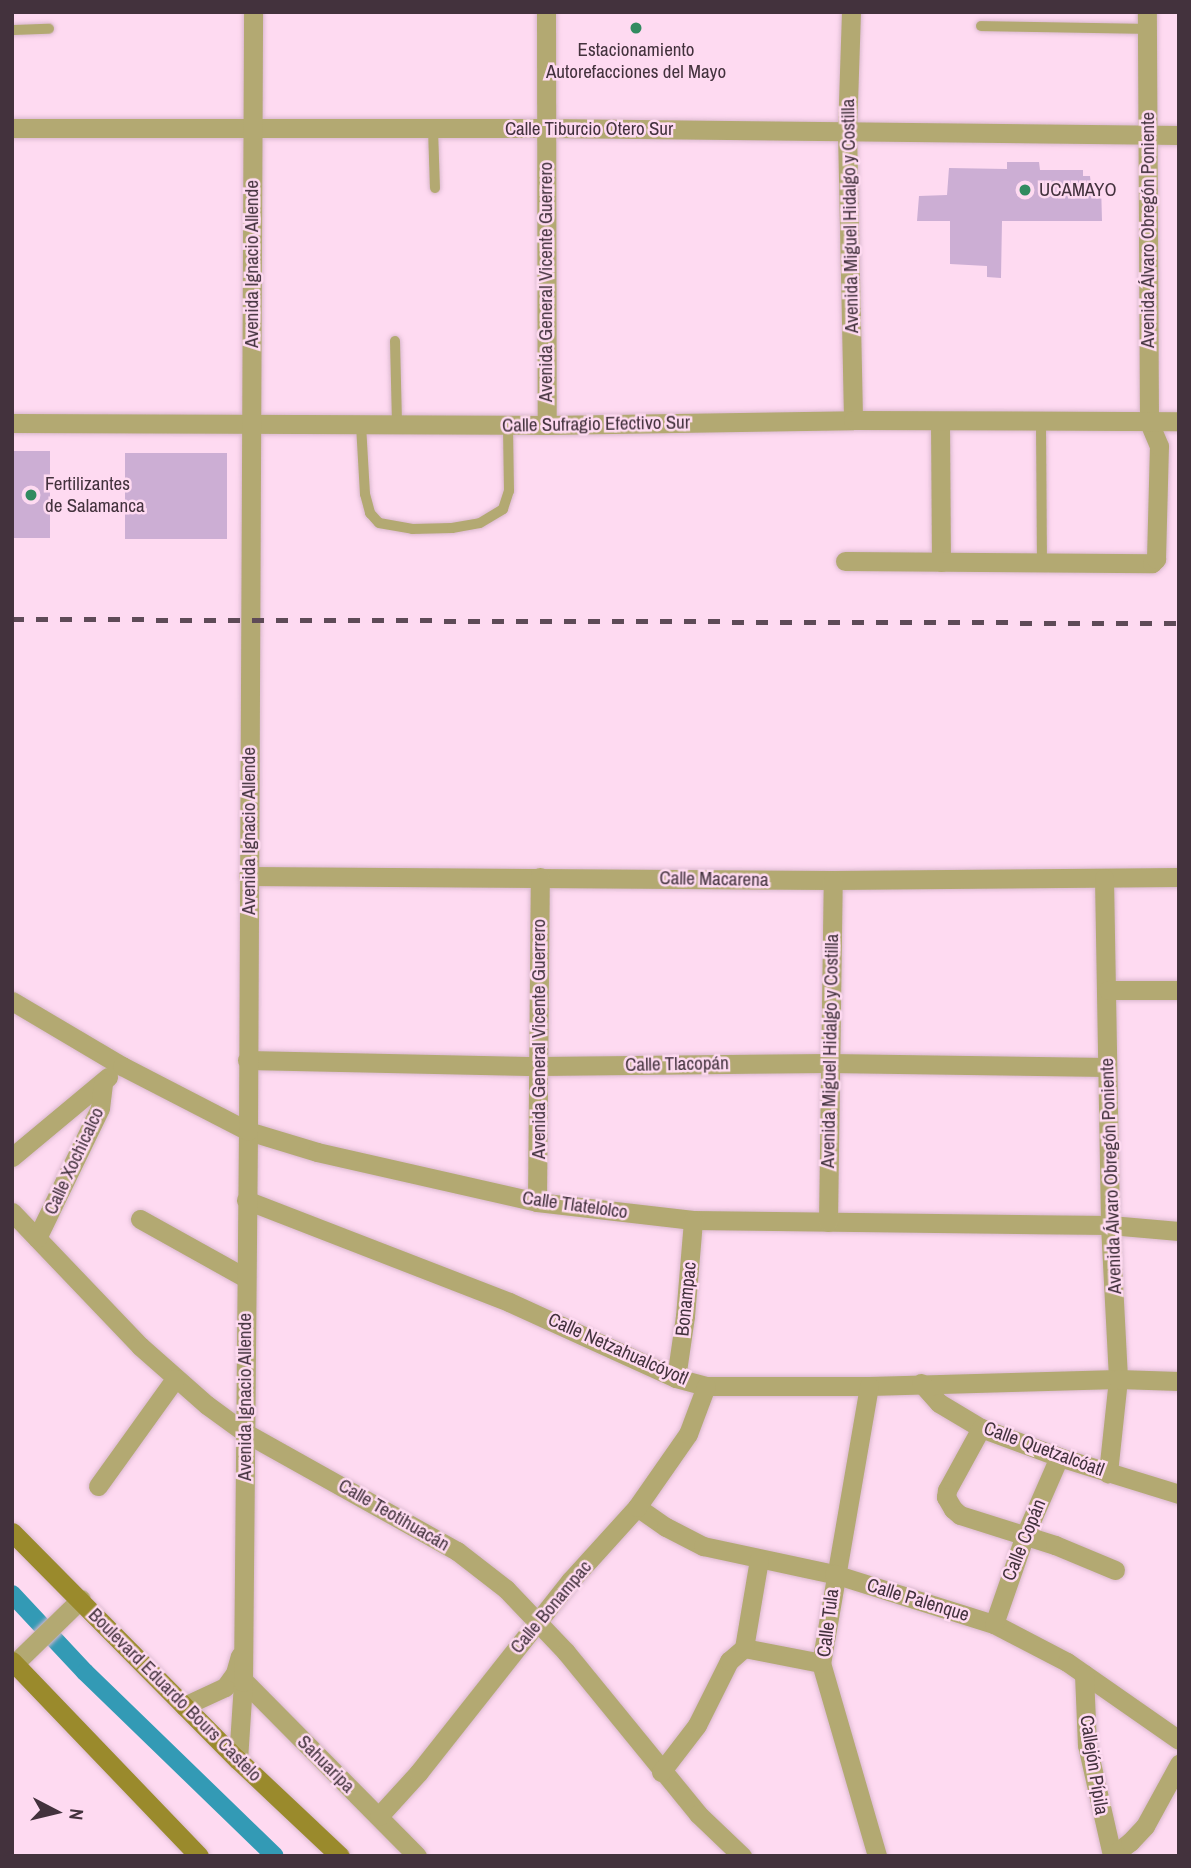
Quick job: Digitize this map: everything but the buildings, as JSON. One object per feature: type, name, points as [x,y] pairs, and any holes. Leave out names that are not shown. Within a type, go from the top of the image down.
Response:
[{"type":"main road","name":"Boulevard Eduardo Bours Castelo","points":[[12,1532],[75,1605],[340,1856]]},
{"type":"main road","points":[[15,1661],[191,1853]]},
{"type":"street","name":"Avenida Ignacio Allende","points":[[238,1760],[239,1677],[243,1649],[248,1131],[253,12]]},
{"type":"street","name":"Avenida General Vicente Guerrero","points":[[546,12],[547,425]]},
{"type":"street","name":"Avenida Miguel Hidalgo y Costilla","points":[[851,12],[848,131],[853,420]]},
{"type":"street","name":"Avenida Álvaro Obregón Poniente","points":[[1042,562],[1152,563],[1156,559],[1159,446],[1149,422],[1164,134],[1147,21]]},
{"type":"street","name":"Calle Tiburcio Otero Sur","points":[[12,128],[546,128],[1164,134]]},
{"type":"street","name":"Calle Sufragio Efectivo Sur","points":[[12,423],[547,425],[853,420],[1179,424]]},
{"type":"street","points":[[940,421],[941,562]]},
{"type":"street","points":[[1159,446],[1179,424]]},
{"type":"street","points":[[845,561],[1042,562]]},
{"type":"street","name":"Calle Macarena","points":[[248,877],[833,880],[1179,877]]},
{"type":"street","name":"Avenida General Vicente Guerrero","points":[[537,1202],[540,877]]},
{"type":"street","name":"Avenida Álvaro Obregón Poniente","points":[[1104,878],[1110,1225],[1118,1378],[1108,1473]]},
{"type":"street","name":"Avenida Miguel Hidalgo y Costilla","points":[[828,1222],[833,880]]},
{"type":"street","points":[[1108,990],[1179,990]]},
{"type":"street","name":"Calle Tlatelolco","points":[[12,1001],[122,1066],[248,1131],[317,1152],[537,1202],[693,1220],[1110,1225],[1179,1231]]},
{"type":"street","name":"Calle Tlacopán","points":[[247,1060],[540,1066],[829,1063],[1107,1067]]},
{"type":"street","points":[[12,1157],[122,1066]]},
{"type":"street","name":"Calle Xochicalco","points":[[37,1238],[100,1108],[103,1082]]},
{"type":"street","name":"Calle Netzahualcóyotl","points":[[246,1200],[509,1302],[676,1378],[706,1386],[869,1386],[1118,1378],[1179,1381]]},
{"type":"street","name":"Calle Teotihuacán","points":[[12,1212],[175,1379],[244,1432],[457,1552],[506,1589],[538,1621],[698,1814],[742,1856]]},
{"type":"street","points":[[140,1219],[246,1278]]},
{"type":"street","name":"Bonampac","points":[[676,1378],[685,1316],[693,1220]]},
{"type":"street","points":[[98,1486],[175,1379]]},
{"type":"street","name":"Calle Quetzalcóatl","points":[[921,1383],[939,1404],[981,1428],[1059,1457],[1179,1494]]},
{"type":"street","name":"Calle Bonampac","points":[[379,1816],[419,1772],[538,1621],[637,1507],[688,1434],[706,1386]]},
{"type":"street","name":"Calle Tula","points":[[869,1386],[834,1574],[821,1663],[877,1856]]},
{"type":"street","points":[[981,1428],[947,1490],[948,1503],[960,1515],[1025,1535],[1115,1570]]},
{"type":"street","name":"Calle Copán","points":[[994,1624],[1025,1535],[1059,1457]]},
{"type":"street","name":"Calle Palenque","points":[[637,1507],[666,1527],[703,1546],[834,1574],[994,1624],[1043,1648],[1179,1740]]},
{"type":"street","points":[[661,1772],[697,1725],[729,1661],[744,1648],[759,1559]]},
{"type":"street","points":[[15,1661],[75,1605]]},
{"type":"street","points":[[744,1648],[821,1663]]},
{"type":"street","name":"Callejón Pípila","points":[[1084,1674],[1087,1745],[1112,1856]]},
{"type":"street","points":[[184,1706],[213,1695],[239,1677]]},
{"type":"street","name":"Sahuaripa","points":[[239,1677],[417,1856]]},
{"type":"street","points":[[1112,1856],[1145,1826],[1179,1764]]},
{"type":"lane","points":[[981,26],[1147,21]]},
{"type":"lane","points":[[12,30],[49,29]]},
{"type":"lane","points":[[433,129],[435,188]]},
{"type":"lane","points":[[395,341],[397,425]]},
{"type":"lane","points":[[1041,423],[1042,562]]},
{"type":"lane","points":[[360,425],[365,494],[370,513],[379,523],[412,529],[452,528],[480,523],[503,509],[509,491],[508,425]]},
{"type":"waterway","points":[[12,1594],[85,1672],[275,1856]]},
{"type":"railway","points":[[12,619],[1179,623]]},
{"type":"place","name":"Estacionamiento Autorefacciones del Mayo","points":[[636,28]]},
{"type":"place","name":"UCAMAYO","points":[[1025,190]]},
{"type":"place","name":"Fertilizantes de Salamanca","points":[[31,495]]}]
